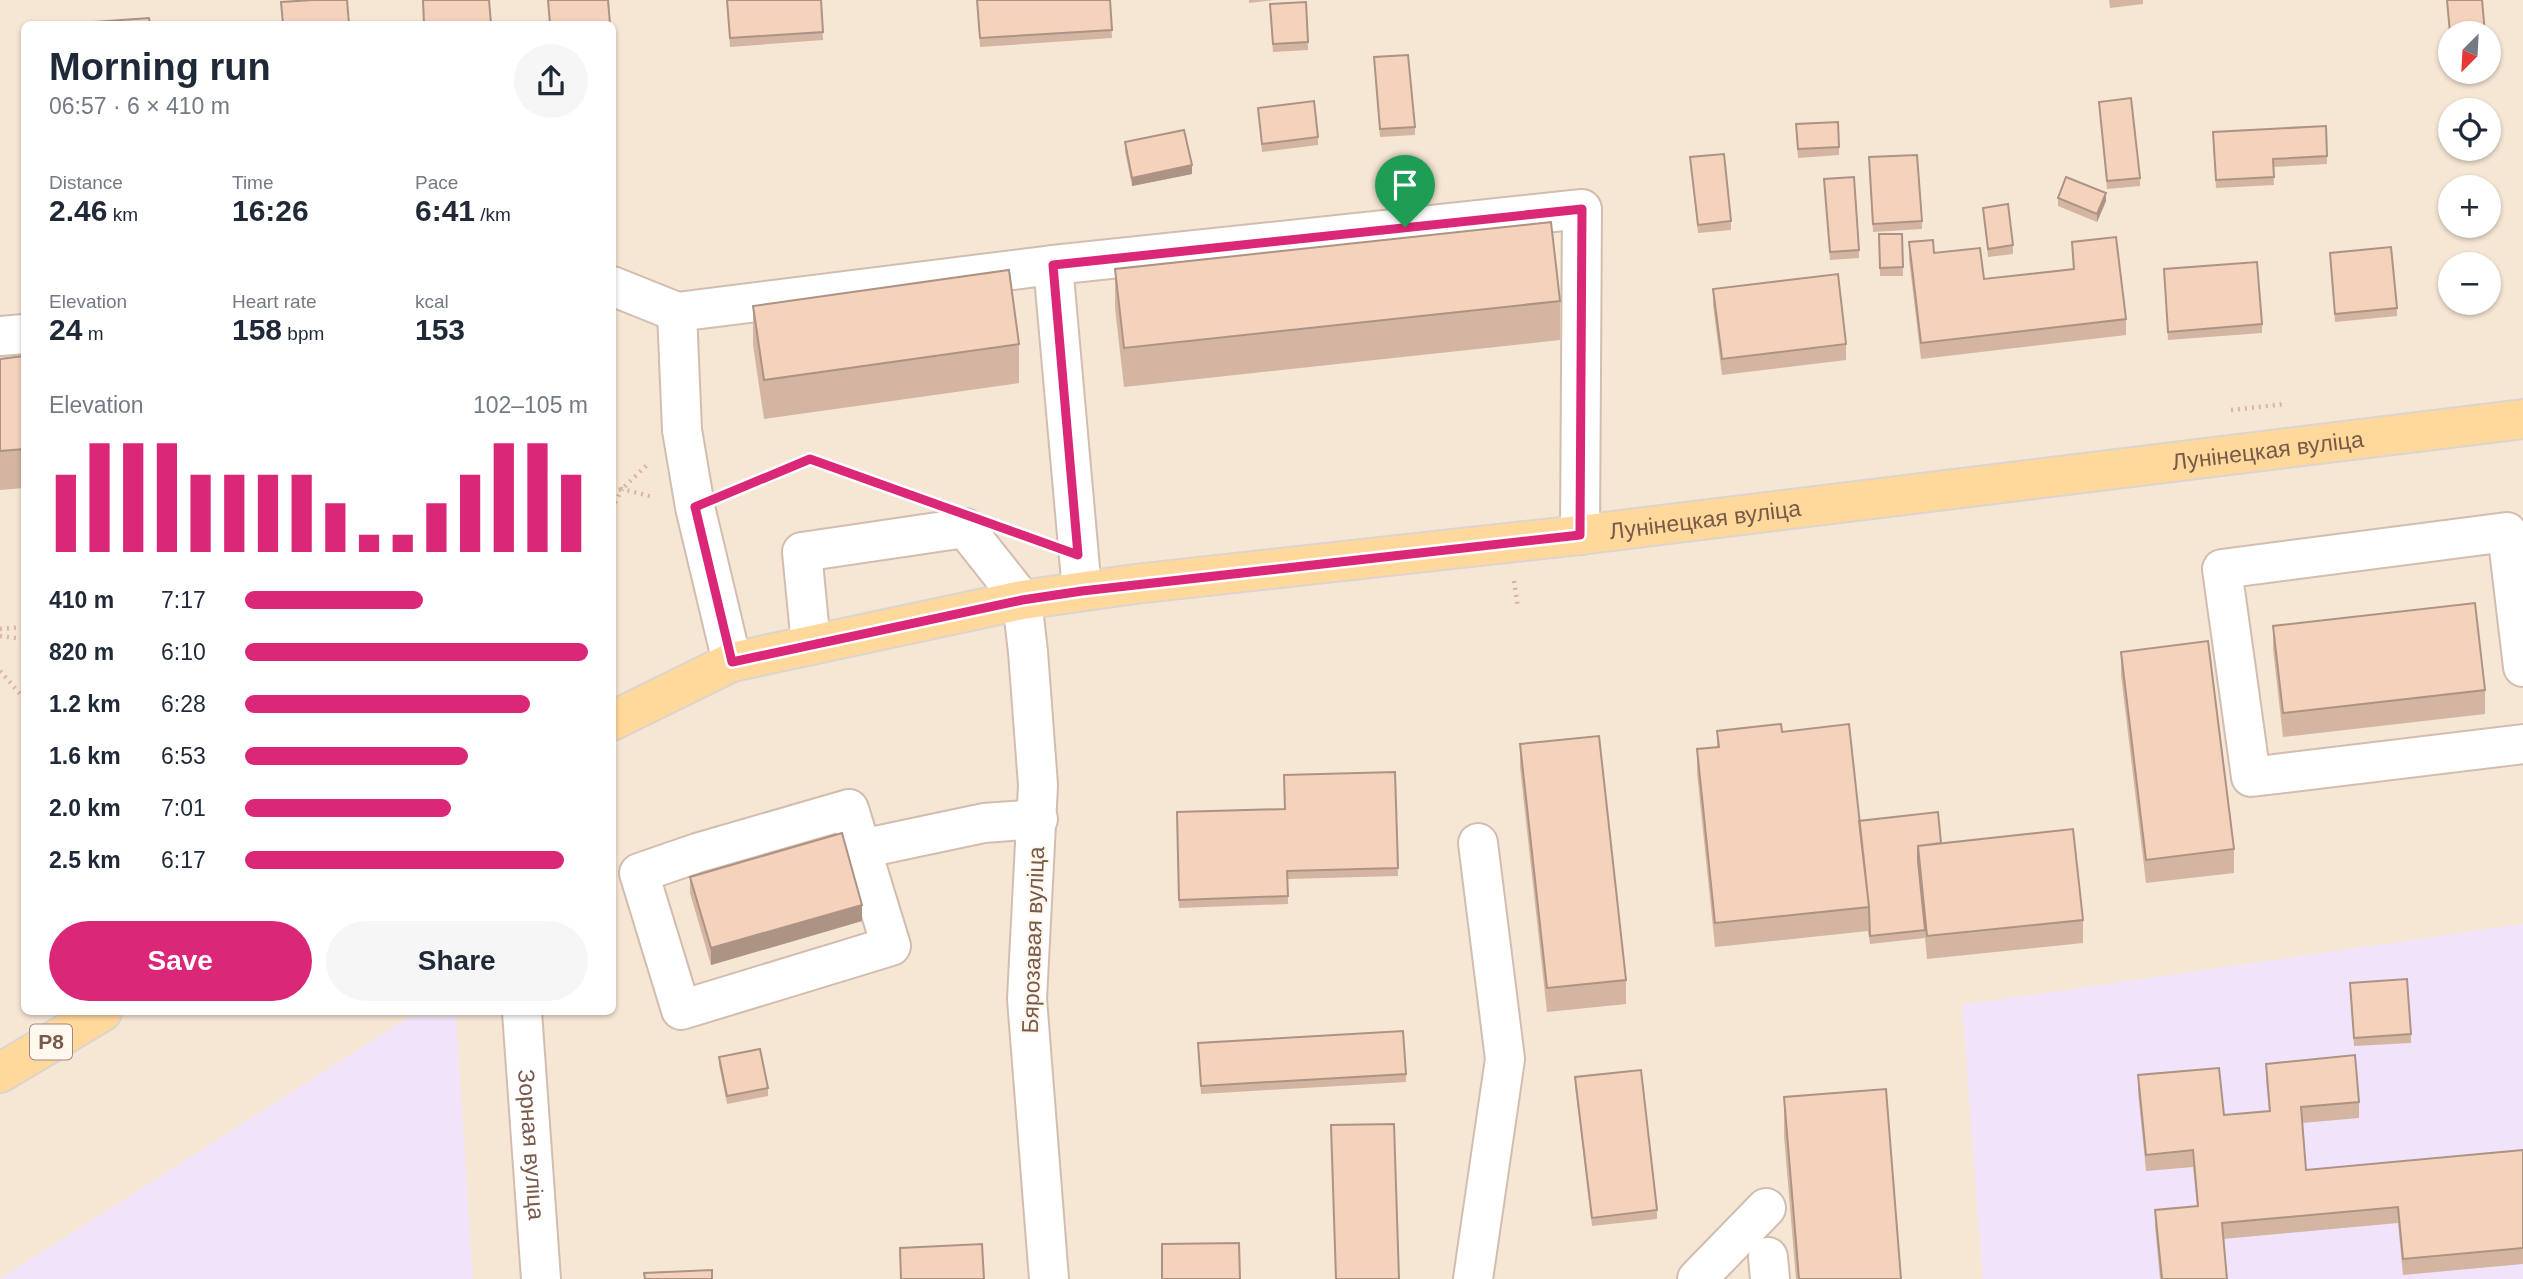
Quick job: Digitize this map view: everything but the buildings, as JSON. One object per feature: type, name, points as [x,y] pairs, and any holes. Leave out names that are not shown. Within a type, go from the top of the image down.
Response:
[{"type":"main road","name":"Лунінецкая вуліца","points":[[616,719],[732,662],[1022,600],[1580,535],[2523,419]]},
{"type":"main road","name":"Р8","points":[[0,1073],[97,1015]]},
{"type":"street","points":[[616,288],[677,312],[1053,265],[1582,209],[1580,535]]},
{"type":"street","points":[[1053,265],[1082,591]]},
{"type":"street","points":[[677,312],[682,430],[695,507],[732,662]]},
{"type":"street","points":[[0,336],[21,334]]},
{"type":"street","points":[[811,645],[802,552],[965,528],[1022,600]]},
{"type":"street","points":[[2523,667],[2507,532],[2222,569],[2251,776],[2523,744]]},
{"type":"street","name":"Бярозавая вуліца","points":[[1022,600],[1038,785],[1027,999],[1049,1279]]},
{"type":"street","points":[[849,809],[861,849],[891,946],[681,1010],[639,873],[697,853],[849,809]]},
{"type":"street","points":[[861,849],[984,823],[1038,819]]},
{"type":"street","points":[[1473,1279],[1505,1059],[1478,843]]},
{"type":"street","name":"Зорная вуліца","points":[[522,1015],[541,1279]]},
{"type":"street","points":[[1697,1279],[1766,1208]]},
{"type":"path","points":[[616,501],[622,489],[695,507],[810,459],[912,496]]},
{"type":"path","points":[[0,629],[21,626]]},
{"type":"path","points":[[0,636],[21,639]]},
{"type":"path","points":[[0,671],[21,695]]},
{"type":"shaded area","points":[[0,0],[2523,0],[2523,1279],[0,1279]]},
{"type":"shaded area","points":[[2523,924],[2523,1279],[1983,1279],[1962,1005]]},
{"type":"shaded area","points":[[456,1016],[473,1279],[0,1279],[409,1017]]},
{"type":"route","points":[[1582,209],[1580,535],[1082,591],[1022,600],[732,662],[695,507],[810,459],[1078,555],[1053,265],[1405,227],[1582,209]]}]
